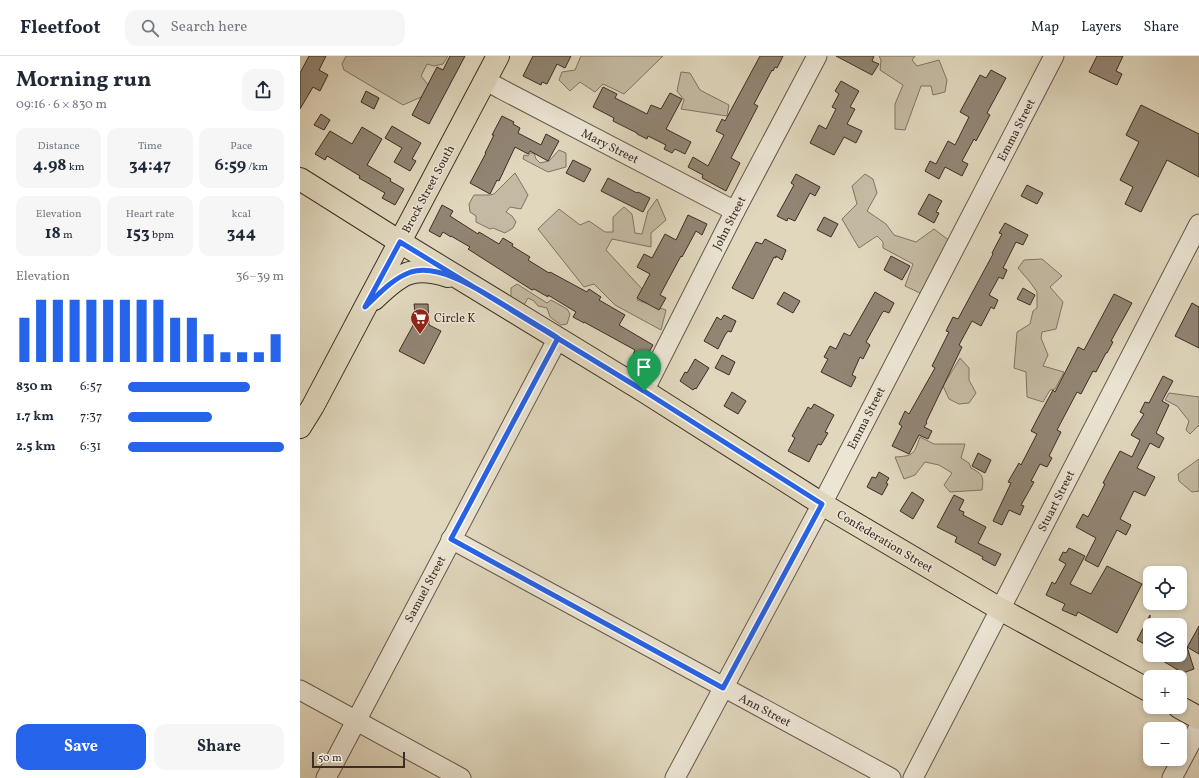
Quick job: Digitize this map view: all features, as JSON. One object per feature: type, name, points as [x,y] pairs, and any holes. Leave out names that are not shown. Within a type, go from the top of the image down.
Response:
[{"type":"main road","name":"Brock Street South","points":[[300,427],[313,406],[498,56]]},
{"type":"main road","name":"Confederation Street","points":[[300,179],[644,391],[822,504],[1000,609],[1143,687]]},
{"type":"main road","points":[[365,307],[386,287],[403,275],[411,272],[430,271],[468,283]]},
{"type":"main road","points":[[1187,711],[1199,718]]},
{"type":"street","name":"John Street","points":[[644,391],[735,210],[817,56]]},
{"type":"street","name":"Emma Street","points":[[675,778],[822,504],[1054,56]]},
{"type":"street","name":"Mary Street","points":[[485,80],[735,210]]},
{"type":"street","name":"Stuart Street","points":[[913,778],[1199,224]]},
{"type":"street","name":"Samuel Street","points":[[326,778],[558,338]]},
{"type":"street","name":"Ann Street","points":[[451,539],[890,778]]},
{"type":"street","points":[[300,690],[460,778]]},
{"type":"street","points":[[1172,778],[1199,727]]},
{"type":"shaded area","points":[[346,56],[448,56],[443,64],[434,66],[427,64],[421,76],[430,87],[426,95],[403,105],[344,70],[342,64]]},
{"type":"shaded area","points":[[581,56],[663,56],[624,94],[603,84],[595,92],[580,82],[570,91],[559,80],[562,72],[575,70]]},
{"type":"shaded area","points":[[879,56],[915,56],[912,60],[917,66],[939,60],[947,80],[945,92],[933,95],[931,86],[921,86],[905,130],[895,129],[895,104],[903,85],[880,70],[881,60]]},
{"type":"shaded area","points":[[681,72],[690,73],[700,90],[729,105],[727,116],[681,109],[684,100],[677,91]]},
{"type":"shaded area","points":[[559,150],[566,153],[566,167],[548,172],[523,159],[524,155],[528,156],[530,153],[534,153],[536,159],[540,163],[549,161]]},
{"type":"shaded area","points":[[515,173],[528,195],[521,209],[510,207],[506,212],[512,216],[516,222],[513,228],[505,233],[493,228],[490,229],[476,222],[476,216],[470,212],[469,204],[474,195],[494,194]]},
{"type":"shaded area","points":[[865,174],[873,179],[877,193],[867,211],[886,224],[894,235],[916,242],[934,229],[959,248],[922,294],[905,286],[913,264],[883,248],[883,242],[877,236],[859,248],[842,219],[857,204],[852,186]]},
{"type":"shaded area","points":[[657,199],[666,220],[651,233],[651,247],[612,239],[606,250],[642,289],[637,300],[666,310],[661,330],[615,305],[594,284],[584,287],[538,229],[559,209],[580,225],[589,221],[605,232],[613,232],[613,217],[624,207],[632,214],[635,233],[642,234],[648,211]]},
{"type":"shaded area","points":[[1042,259],[1062,276],[1050,287],[1063,302],[1056,329],[1042,332],[1041,338],[1048,355],[1043,366],[1064,372],[1055,389],[1050,390],[1043,402],[1027,397],[1026,372],[1014,368],[1017,332],[1030,324],[1033,311],[1037,308],[1037,292],[1018,268],[1024,260]]},
{"type":"shaded area","points":[[517,284],[547,303],[551,300],[567,309],[570,314],[567,324],[561,325],[550,317],[547,308],[538,306],[534,301],[528,298],[524,305],[511,297],[511,288]]},
{"type":"shaded area","points":[[960,358],[969,368],[969,380],[976,393],[969,403],[959,404],[949,399],[943,386]]},
{"type":"shaded area","points":[[1169,393],[1199,397],[1199,427],[1198,426],[1190,434],[1186,430],[1189,421],[1177,406],[1165,400]]},
{"type":"shaded area","points":[[920,437],[934,444],[965,444],[961,458],[969,463],[971,468],[982,476],[982,490],[950,492],[944,485],[952,473],[939,465],[925,462],[915,475],[904,479],[895,457],[910,455],[914,451]]},
{"type":"shaded area","points":[[1199,459],[1199,491],[1192,492],[1179,481],[1178,474]]},
{"type":"building","points":[[309,56],[326,56],[319,70],[328,75],[320,91],[313,87],[300,109],[300,73]]},
{"type":"building","points":[[450,56],[465,56],[429,124],[412,115],[437,67],[443,70]]},
{"type":"building","points":[[533,56],[571,56],[565,68],[557,64],[547,84],[542,82],[541,85],[523,76]]},
{"type":"building","points":[[760,56],[783,56],[777,68],[775,67],[773,71],[772,70],[754,104],[758,106],[731,158],[740,163],[726,191],[702,178],[703,175],[688,167],[693,157],[708,166],[724,135],[716,131],[722,119],[725,121]]},
{"type":"building","points":[[836,56],[874,56],[872,61],[879,64],[872,75]]},
{"type":"building","points":[[1097,56],[1123,56],[1116,71],[1122,74],[1117,85],[1089,72]]},
{"type":"building","points":[[991,70],[1006,78],[987,113],[990,115],[976,141],[974,139],[962,161],[968,164],[962,176],[945,167],[939,179],[925,171],[930,161],[936,164],[948,141],[955,145],[969,117],[960,112],[980,75],[986,78]]},
{"type":"building","points":[[841,81],[859,91],[850,107],[855,109],[847,124],[862,131],[856,143],[844,137],[834,155],[810,143],[819,125],[826,129],[836,109],[832,107],[839,94],[835,91]]},
{"type":"building","points":[[603,87],[617,94],[615,98],[647,114],[651,105],[661,109],[670,93],[682,99],[666,129],[691,142],[685,154],[675,149],[672,153],[664,149],[666,145],[648,136],[647,139],[637,134],[613,121],[614,118],[593,107]]},
{"type":"building","points":[[366,91],[379,98],[374,109],[361,102]]},
{"type":"building","points":[[1141,105],[1199,134],[1199,177],[1167,160],[1141,212],[1125,204],[1133,187],[1120,180],[1139,142],[1126,135]]},
{"type":"building","points":[[321,114],[330,120],[324,130],[314,125]]},
{"type":"building","points":[[502,116],[514,122],[513,124],[520,128],[518,133],[541,145],[546,134],[559,141],[548,161],[530,151],[528,154],[515,147],[499,181],[497,180],[490,194],[470,183],[486,153],[494,135],[492,135]]},
{"type":"building","points":[[392,126],[421,143],[412,159],[416,161],[410,171],[394,162],[402,148],[385,138]]},
{"type":"building","points":[[362,127],[382,139],[367,165],[391,179],[390,181],[404,189],[395,205],[382,198],[385,193],[359,178],[360,176],[327,156],[325,160],[315,154],[330,131],[352,144]]},
{"type":"building","points":[[573,160],[591,169],[584,182],[566,173]]},
{"type":"building","points":[[796,174],[820,187],[815,196],[810,193],[795,221],[788,218],[787,221],[777,216],[794,185],[791,183]]},
{"type":"building","points":[[608,178],[650,198],[643,212],[601,191]]},
{"type":"building","points":[[1027,185],[1043,193],[1037,204],[1021,196]]},
{"type":"building","points":[[929,194],[942,201],[936,212],[939,213],[934,223],[918,214]]},
{"type":"building","points":[[442,205],[453,211],[450,216],[478,234],[479,232],[499,244],[503,238],[513,244],[512,246],[530,257],[528,260],[549,273],[550,272],[587,292],[589,289],[601,297],[599,300],[625,315],[619,325],[653,345],[644,361],[633,355],[635,350],[573,317],[576,312],[548,295],[548,297],[534,289],[532,290],[468,249],[470,247],[443,232],[440,237],[429,231]]},
{"type":"building","points":[[688,215],[707,224],[702,235],[696,231],[682,257],[681,256],[660,295],[666,298],[659,310],[637,298],[650,274],[637,267],[644,254],[652,258],[665,234],[676,240]]},
{"type":"building","points":[[824,217],[838,224],[831,237],[817,230]]},
{"type":"building","points":[[1005,223],[1028,235],[1023,245],[1016,242],[1003,268],[1007,270],[1003,279],[999,277],[989,295],[998,300],[994,309],[991,307],[981,326],[972,321],[959,345],[962,347],[924,427],[932,431],[928,439],[919,435],[909,454],[892,446],[902,426],[899,424],[905,411],[909,414],[935,368],[932,366],[949,332],[946,331],[953,317],[958,319],[993,254],[992,253],[1002,234],[999,233]]},
{"type":"building","points":[[765,239],[786,250],[782,260],[776,256],[776,258],[774,257],[753,299],[732,288],[756,242],[762,244]]},
{"type":"building","points":[[891,256],[910,266],[902,280],[884,270]]},
{"type":"building","points":[[1023,288],[1035,295],[1030,305],[1017,299]]},
{"type":"building","points":[[784,292],[800,301],[793,313],[777,304]]},
{"type":"building","points":[[875,292],[894,303],[889,313],[884,311],[882,313],[866,342],[870,345],[863,359],[860,357],[852,375],[856,377],[851,387],[821,372],[828,359],[824,357],[830,346],[836,349],[844,333],[850,336]]},
{"type":"building","points":[[1114,294],[1132,303],[1096,372],[1093,371],[1081,394],[1077,392],[1057,430],[1061,432],[1049,456],[1052,458],[1047,467],[1040,464],[1031,481],[1034,482],[1021,505],[1024,506],[1020,515],[1009,510],[1002,525],[993,521],[1011,483],[1008,482],[1019,463],[1021,465],[1037,434],[1031,431],[1042,410],[1053,390],[1055,392],[1078,347],[1084,350]]},
{"type":"building","points":[[1192,303],[1199,307],[1199,348],[1175,336]]},
{"type":"building","points":[[414,304],[428,304],[429,325],[441,331],[424,364],[399,351],[416,320]]},
{"type":"building","points":[[724,315],[736,321],[731,332],[728,331],[718,349],[704,341],[717,317],[721,320]]},
{"type":"building","points":[[722,355],[735,362],[729,375],[715,368]]},
{"type":"building","points":[[695,359],[709,368],[696,389],[695,388],[693,390],[680,381],[685,372],[687,373]]},
{"type":"building","points":[[1163,376],[1173,381],[1162,401],[1169,405],[1156,433],[1164,438],[1159,448],[1150,443],[1137,468],[1155,477],[1145,496],[1134,491],[1120,519],[1131,525],[1126,535],[1117,530],[1098,567],[1085,560],[1096,538],[1076,527],[1083,514],[1088,517],[1105,484],[1103,483],[1120,451],[1132,457],[1140,440],[1131,435],[1144,414],[1140,412],[1145,402],[1149,403]]},
{"type":"building","points":[[732,392],[746,401],[738,414],[724,406]]},
{"type":"building","points":[[814,404],[834,415],[825,432],[828,433],[821,445],[818,444],[809,462],[788,451],[795,438],[792,436],[808,407],[811,409]]},
{"type":"building","points":[[978,453],[991,460],[985,473],[972,466]]},
{"type":"building","points":[[879,472],[889,478],[886,483],[888,484],[882,495],[867,487],[872,477],[876,478]]},
{"type":"building","points":[[912,492],[924,500],[913,519],[900,511]]},
{"type":"building","points":[[954,495],[964,500],[959,510],[964,512],[963,515],[986,527],[978,543],[1001,554],[995,566],[982,559],[983,557],[955,542],[957,537],[937,527]]},
{"type":"building","points":[[1069,548],[1085,556],[1070,584],[1091,594],[1107,566],[1142,584],[1117,633],[1078,612],[1076,616],[1062,610],[1065,604],[1046,595],[1052,582],[1055,584],[1066,564],[1059,560],[1063,552],[1066,553]]},
{"type":"building","points":[[1199,626],[1199,654],[1187,647]]},
{"type":"building","points":[[1143,628],[1143,643],[1137,640]]},
{"type":"building","points":[[1187,647],[1194,669],[1187,672],[1187,670],[1178,670],[1165,662],[1187,662]]},
{"type":"place","name":"Circle K","points":[[420,335]]},
{"type":"route","points":[[644,391],[558,338],[400,242],[365,307],[386,287],[403,275],[421,270],[430,271],[450,276],[468,283],[558,338],[451,539],[723,688],[822,504],[644,391]]}]
